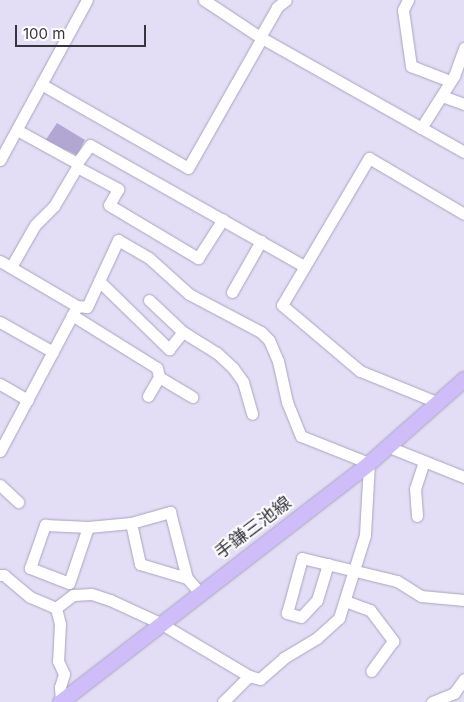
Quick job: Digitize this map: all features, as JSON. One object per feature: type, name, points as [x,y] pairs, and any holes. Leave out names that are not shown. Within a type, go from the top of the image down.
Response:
[{"type":"main road","name":"手鎌三池線","points":[[61,702],[160,623],[370,463],[464,379]]},
{"type":"street","points":[[0,160],[87,0]]},
{"type":"street","points":[[204,0],[261,37],[464,152]]},
{"type":"street","points":[[41,84],[188,168],[277,7],[286,0]]},
{"type":"street","points":[[408,0],[403,10],[411,66],[450,81]]},
{"type":"street","points":[[422,128],[450,81],[464,48]]},
{"type":"street","points":[[442,96],[464,104]]},
{"type":"street","points":[[17,130],[118,189],[109,205],[198,258],[223,219]]},
{"type":"street","points":[[11,268],[35,226],[54,206],[90,145],[304,266]]},
{"type":"street","points":[[439,403],[360,371],[282,305],[369,158],[464,214]]},
{"type":"street","points":[[1,447],[75,310],[86,307],[118,240],[148,258],[189,294],[261,332],[269,340],[278,361],[288,402],[301,436],[370,463],[365,535],[356,571],[339,618],[317,638],[284,658],[260,679],[249,676],[160,623],[91,594],[73,595],[56,608]]},
{"type":"street","points":[[232,292],[261,241]]},
{"type":"street","points":[[0,261],[75,310],[156,368],[160,376],[192,397]]},
{"type":"street","points":[[99,281],[169,348],[183,332]]},
{"type":"street","points":[[149,300],[183,332],[217,353],[233,368],[243,382],[252,414]]},
{"type":"street","points":[[0,322],[54,352]]},
{"type":"street","points":[[148,396],[160,376]]},
{"type":"street","points":[[0,384],[28,400]]},
{"type":"street","points":[[389,447],[464,477]]},
{"type":"street","points":[[417,516],[415,489],[424,462]]},
{"type":"street","points":[[0,485],[18,502]]},
{"type":"street","points":[[88,527],[69,583],[30,568],[45,525],[88,527],[132,523],[170,512],[187,578],[200,593]]},
{"type":"street","points":[[132,523],[140,564],[187,578]]},
{"type":"street","points":[[328,564],[317,600],[301,617],[287,612],[302,558],[328,564],[397,581],[421,596],[464,600]]},
{"type":"street","points":[[0,575],[4,575],[30,596],[56,608]]},
{"type":"street","points":[[345,601],[370,610],[393,642],[371,671]]},
{"type":"street","points":[[56,608],[60,624],[58,661],[64,674],[60,687],[61,702]]},
{"type":"street","points":[[223,702],[249,676]]},
{"type":"street","points":[[432,702],[454,693],[464,679]]},
{"type":"shaded area","points":[[57,123],[85,140],[77,155],[45,141]]}]
